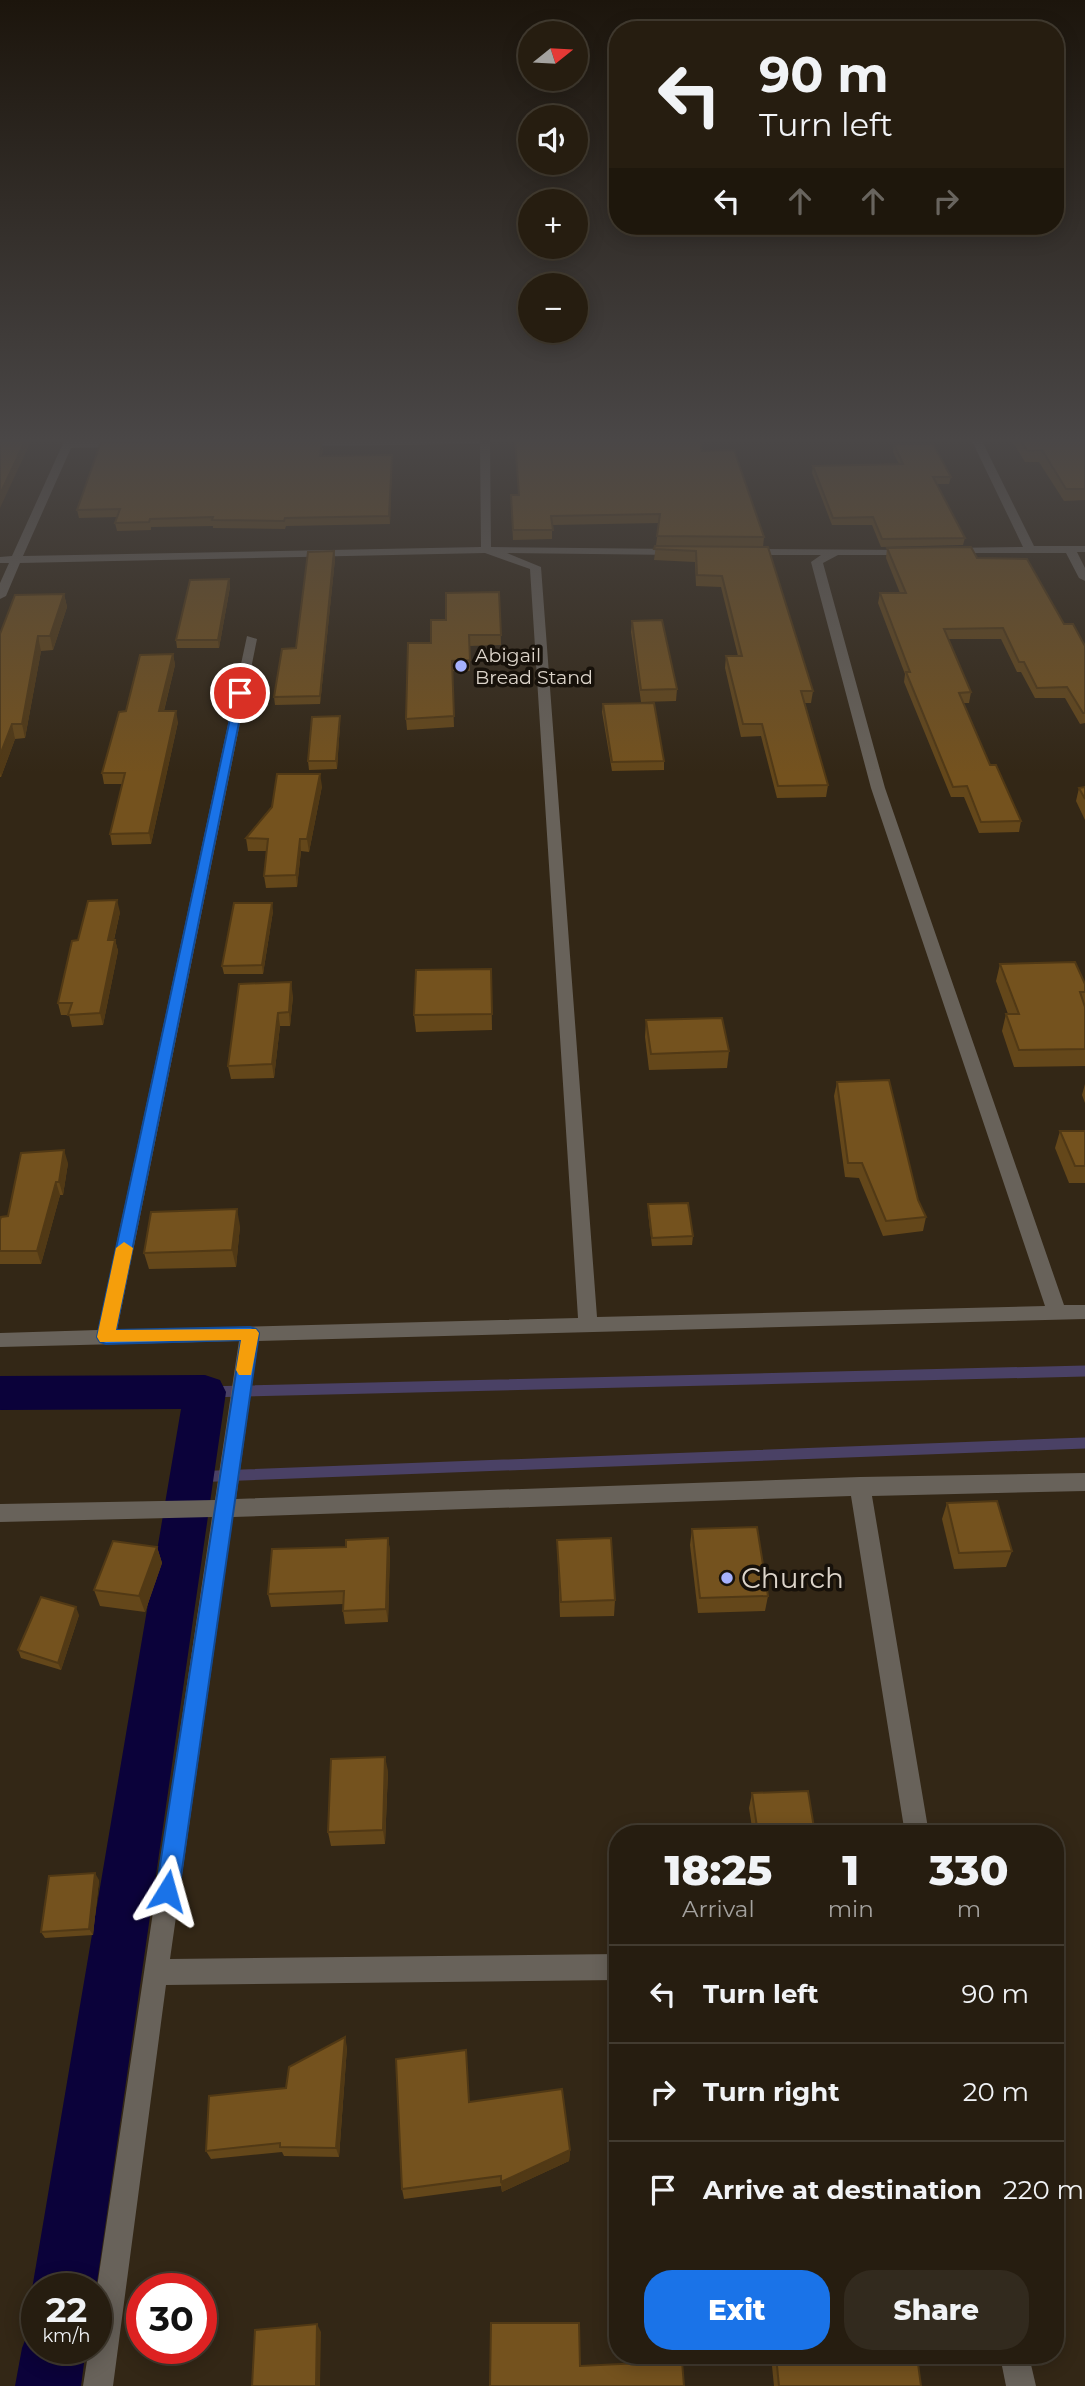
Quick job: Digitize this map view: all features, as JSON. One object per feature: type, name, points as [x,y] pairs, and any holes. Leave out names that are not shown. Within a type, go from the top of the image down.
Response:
[{"type":"street","points":[[0,596],[19,550]]},
{"type":"street","points":[[0,560],[468,550]]},
{"type":"street","points":[[487,550],[535,567],[588,1325]]},
{"type":"street","points":[[522,550],[695,552]]},
{"type":"street","points":[[939,552],[1014,550]]},
{"type":"street","points":[[1070,550],[1085,578]]},
{"type":"street","points":[[737,552],[926,552]]},
{"type":"street","points":[[834,553],[817,562],[878,788],[1058,1313]]},
{"type":"street","points":[[106,1337],[251,639]]},
{"type":"street","points":[[0,1340],[1085,1312]]},
{"type":"street","points":[[98,2386],[155,1972],[250,1333]]},
{"type":"street","points":[[0,1513],[225,1510],[860,1486],[1085,1482]]},
{"type":"street","points":[[860,1486],[916,1825]]},
{"type":"street","points":[[155,1972],[609,1967]]},
{"type":"street","points":[[1017,2364],[1021,2386]]},
{"type":"building","points":[[682,550],[769,550],[813,691],[801,691],[828,785],[778,786],[762,724],[743,724],[726,656],[742,656],[722,576],[697,575],[696,551]]},
{"type":"building","points":[[888,550],[973,550],[977,558],[1027,559],[1064,624],[1073,624],[1085,646],[1083,713],[1067,687],[1037,688],[1024,662],[1019,662],[1003,628],[944,629],[971,692],[959,693],[990,765],[996,765],[1021,821],[981,822],[967,786],[953,787],[906,672],[910,672],[880,593],[906,593]]},
{"type":"building","points":[[334,551],[320,696],[274,697],[282,649],[296,648],[308,552]]},
{"type":"building","points":[[229,579],[218,640],[176,640],[190,580]]},
{"type":"building","points":[[499,592],[501,635],[469,635],[470,660],[452,661],[454,716],[406,719],[408,643],[431,643],[431,620],[446,620],[446,593]]},
{"type":"building","points":[[64,594],[50,636],[38,636],[22,724],[12,724],[0,755],[0,634],[15,595]]},
{"type":"building","points":[[662,620],[677,689],[641,690],[632,621]]},
{"type":"building","points":[[173,654],[159,711],[176,711],[149,833],[110,834],[125,773],[102,773],[119,712],[126,711],[140,655]]},
{"type":"building","points":[[654,703],[664,761],[612,762],[603,704]]},
{"type":"building","points":[[340,716],[336,761],[308,761],[312,717]]},
{"type":"building","points":[[277,774],[320,774],[307,839],[300,839],[296,875],[264,876],[268,839],[246,838],[272,807]]},
{"type":"building","points":[[1085,787],[1085,799],[1079,788]]},
{"type":"building","points":[[117,900],[108,940],[115,940],[100,1013],[68,1015],[72,1003],[58,1003],[72,941],[78,940],[88,901]]},
{"type":"building","points":[[234,903],[272,903],[262,965],[222,966]]},
{"type":"building","points":[[1075,962],[1085,984],[1085,992],[1080,992],[1085,1007],[1085,1049],[1019,1050],[1006,1014],[1019,1014],[1000,964]]},
{"type":"building","points":[[491,969],[492,1014],[414,1015],[416,970]]},
{"type":"building","points":[[291,982],[289,1012],[278,1013],[272,1064],[228,1066],[239,984]]},
{"type":"building","points":[[722,1018],[729,1051],[651,1054],[646,1020]]},
{"type":"building","points":[[889,1080],[918,1200],[926,1217],[886,1221],[862,1163],[848,1163],[837,1082]]},
{"type":"building","points":[[1060,1131],[1085,1131],[1085,1166],[1075,1166]]},
{"type":"building","points":[[64,1150],[59,1182],[56,1182],[37,1251],[0,1251],[0,1220],[1,1217],[8,1216],[21,1153]]},
{"type":"building","points":[[688,1203],[693,1236],[652,1238],[648,1204]]},
{"type":"building","points":[[237,1209],[232,1250],[144,1253],[151,1212]]},
{"type":"building","points":[[997,1501],[1012,1551],[959,1553],[947,1503]]},
{"type":"building","name":"Church","points":[[757,1527],[768,1596],[700,1598],[692,1529]]},
{"type":"building","points":[[388,1538],[386,1609],[343,1611],[344,1591],[268,1594],[272,1549],[346,1547],[346,1540]]},
{"type":"building","points":[[611,1538],[615,1600],[561,1602],[557,1540]]},
{"type":"building","points":[[113,1541],[157,1547],[139,1596],[94,1590]]},
{"type":"building","points":[[41,1597],[76,1607],[58,1663],[18,1650]]},
{"type":"building","points":[[385,1757],[383,1830],[328,1832],[331,1759]]},
{"type":"building","points":[[808,1791],[814,1825],[757,1825],[752,1793]]},
{"type":"building","points":[[95,1873],[89,1929],[41,1932],[49,1876]]},
{"type":"building","points":[[345,2037],[336,2148],[280,2147],[280,2143],[206,2151],[209,2096],[286,2088],[289,2067]]},
{"type":"building","points":[[466,2050],[469,2102],[562,2089],[570,2150],[501,2182],[501,2176],[402,2189],[396,2059]]},
{"type":"building","points":[[491,2323],[579,2323],[580,2366],[682,2364],[684,2386],[490,2386]]},
{"type":"building","points":[[317,2324],[316,2386],[252,2386],[255,2330]]},
{"type":"building","points":[[777,2364],[918,2364],[921,2386],[779,2386]]},
{"type":"waterway","points":[[205,1392],[1085,1371]]},
{"type":"waterway","points":[[0,1393],[205,1392],[67,2273]]},
{"type":"waterway","points":[[191,1477],[1085,1443]]},
{"type":"waterway","points":[[48,2386],[51,2364]]},
{"type":"slow traffic","points":[[124,1248],[106,1337],[250,1333],[245,1370]]},
{"type":"place","name":"Abigail Bread Stand","points":[[461,666]]},
{"type":"place","name":"Church","points":[[727,1578]]},
{"type":"route","points":[[167,1891],[250,1333],[106,1337],[240,693]]}]
